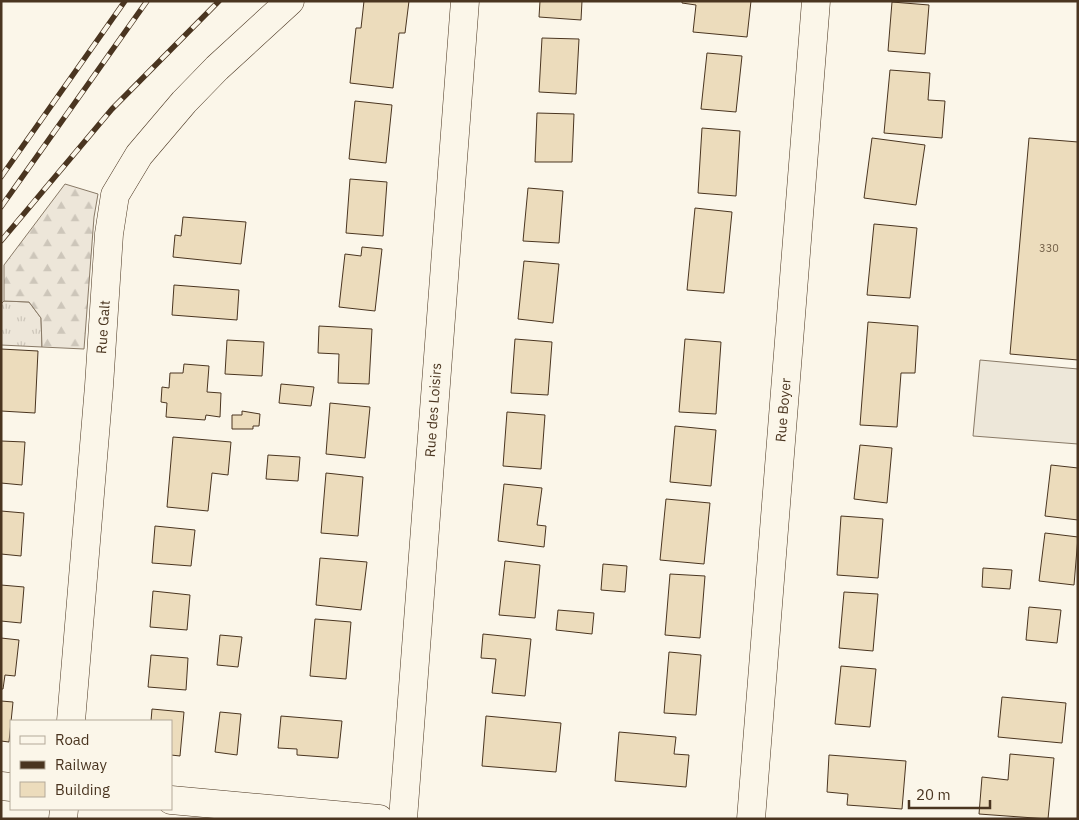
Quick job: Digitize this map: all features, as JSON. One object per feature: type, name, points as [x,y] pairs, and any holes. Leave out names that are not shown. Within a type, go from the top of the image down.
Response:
[{"type":"street","name":"Rue Galt","points":[[72,720],[99,386],[109,234],[115,195],[139,155],[189,96],[290,1]]},
{"type":"street","name":"Rue des Loisirs","points":[[403,819],[465,1]]},
{"type":"street","name":"Rue Boyer","points":[[751,819],[816,1]]},
{"type":"street","points":[[172,800],[380,819]]},
{"type":"green space","points":[[65,184],[98,194],[94,217],[84,349],[42,347],[41,318],[29,302],[4,301],[4,265]]},
{"type":"green space","points":[[4,301],[29,302],[41,318],[42,347],[1,345],[1,304]]},
{"type":"shaded area","points":[[980,360],[1078,369],[1078,444],[973,436]]},
{"type":"building","points":[[364,1],[409,1],[405,33],[399,33],[393,88],[350,83],[356,28],[361,28]]},
{"type":"building","points":[[540,1],[582,1],[581,20],[539,17]]},
{"type":"building","points":[[682,1],[751,1],[747,37],[693,32],[696,5],[682,3]]},
{"type":"building","points":[[892,2],[929,5],[925,54],[888,51]]},
{"type":"building","points":[[542,38],[579,39],[576,94],[539,92]]},
{"type":"building","points":[[707,53],[742,56],[736,112],[701,109]]},
{"type":"building","points":[[890,70],[930,73],[928,100],[945,101],[942,138],[884,133]]},
{"type":"building","points":[[355,101],[392,105],[386,163],[349,159]]},
{"type":"building","points":[[537,113],[574,114],[572,162],[535,162]]},
{"type":"building","points":[[702,128],[740,131],[736,196],[698,193]]},
{"type":"building","points":[[872,138],[925,145],[916,205],[864,198]]},
{"type":"building","points":[[1029,138],[1078,142],[1078,360],[1010,354]]},
{"type":"building","points":[[350,179],[387,182],[383,236],[346,233]]},
{"type":"building","points":[[528,188],[563,191],[559,243],[523,241]]},
{"type":"building","points":[[695,208],[732,212],[724,293],[687,290]]},
{"type":"building","points":[[183,217],[246,222],[241,264],[173,257],[175,235],[181,236]]},
{"type":"building","points":[[874,224],[917,228],[910,298],[867,295]]},
{"type":"building","points":[[362,247],[382,249],[375,311],[339,307],[345,254],[361,256]]},
{"type":"building","points":[[524,261],[559,264],[553,323],[518,319]]},
{"type":"building","points":[[174,285],[239,290],[237,320],[172,315]]},
{"type":"building","points":[[868,322],[918,326],[915,373],[901,373],[897,427],[860,425]]},
{"type":"building","points":[[319,326],[372,329],[369,384],[338,383],[339,354],[318,353]]},
{"type":"building","points":[[515,339],[552,342],[548,395],[511,393]]},
{"type":"building","points":[[685,339],[721,342],[716,414],[679,412]]},
{"type":"building","points":[[227,340],[264,342],[262,376],[225,374]]},
{"type":"building","points":[[1,349],[38,351],[35,413],[1,411]]},
{"type":"building","points":[[184,364],[209,366],[207,392],[221,393],[220,417],[206,415],[205,420],[166,417],[167,403],[161,402],[162,387],[169,388],[170,373],[183,373]]},
{"type":"building","points":[[281,384],[314,387],[311,406],[279,403]]},
{"type":"building","points":[[330,403],[370,407],[365,458],[326,454]]},
{"type":"building","points":[[242,411],[260,414],[259,426],[253,426],[253,429],[232,429],[232,415],[242,415]]},
{"type":"building","points":[[507,412],[545,415],[541,469],[503,466]]},
{"type":"building","points":[[675,426],[716,430],[711,486],[670,482]]},
{"type":"building","points":[[173,437],[231,442],[228,475],[212,473],[208,511],[167,507]]},
{"type":"building","points":[[1,441],[25,442],[22,485],[1,483]]},
{"type":"building","points":[[860,445],[892,448],[887,503],[854,499]]},
{"type":"building","points":[[268,455],[300,457],[298,481],[266,479]]},
{"type":"building","points":[[1051,465],[1078,468],[1078,520],[1045,516]]},
{"type":"building","points":[[326,473],[363,477],[358,536],[321,533]]},
{"type":"building","points":[[504,484],[542,488],[537,525],[546,526],[544,547],[498,541]]},
{"type":"building","points":[[666,499],[710,503],[704,564],[660,560]]},
{"type":"building","points":[[1,511],[24,513],[21,556],[1,554]]},
{"type":"building","points":[[841,516],[883,519],[878,578],[837,575]]},
{"type":"building","points":[[155,526],[195,530],[191,566],[152,563]]},
{"type":"building","points":[[1045,533],[1078,537],[1074,585],[1039,581]]},
{"type":"building","points":[[320,558],[367,562],[361,610],[316,605]]},
{"type":"building","points":[[505,561],[540,565],[535,618],[499,615]]},
{"type":"building","points":[[603,564],[627,566],[625,592],[601,590]]},
{"type":"building","points":[[983,568],[1012,570],[1010,589],[982,587]]},
{"type":"building","points":[[670,574],[705,576],[700,638],[665,635]]},
{"type":"building","points":[[1,585],[24,587],[21,623],[1,621]]},
{"type":"building","points":[[153,591],[190,595],[187,630],[150,627]]},
{"type":"building","points":[[844,592],[878,594],[873,651],[839,648]]},
{"type":"building","points":[[1029,607],[1061,610],[1057,643],[1026,640]]},
{"type":"building","points":[[558,610],[594,613],[592,634],[556,630]]},
{"type":"building","points":[[315,619],[351,622],[346,679],[310,676]]},
{"type":"building","points":[[483,634],[531,639],[525,696],[492,693],[496,659],[481,658]]},
{"type":"building","points":[[220,635],[242,637],[238,667],[217,665]]},
{"type":"building","points":[[1,638],[19,640],[15,676],[5,675],[3,689],[1,689]]},
{"type":"building","points":[[669,652],[701,655],[696,715],[664,713]]},
{"type":"building","points":[[151,655],[188,658],[186,690],[148,687]]},
{"type":"building","points":[[841,666],[876,669],[870,727],[835,724]]},
{"type":"building","points":[[1002,697],[1066,703],[1062,743],[998,737]]},
{"type":"building","points":[[1,701],[13,702],[9,742],[1,741]]},
{"type":"building","points":[[152,709],[184,712],[180,756],[172,755],[172,720],[151,720]]},
{"type":"building","points":[[220,712],[241,714],[237,755],[215,752]]},
{"type":"building","points":[[281,716],[342,721],[338,758],[297,755],[297,749],[278,748]]},
{"type":"building","points":[[486,716],[561,723],[556,772],[482,766]]},
{"type":"building","points":[[619,732],[676,737],[674,754],[689,755],[686,787],[615,781]]},
{"type":"building","points":[[1010,754],[1054,758],[1048,819],[979,814],[982,777],[1008,780]]},
{"type":"building","points":[[829,755],[906,761],[902,809],[847,805],[848,794],[827,792]]},
{"type":"railway","points":[[1,177],[125,1]]},
{"type":"railway","points":[[1,207],[147,1]]},
{"type":"railway","points":[[1,241],[112,109],[219,1]]}]
